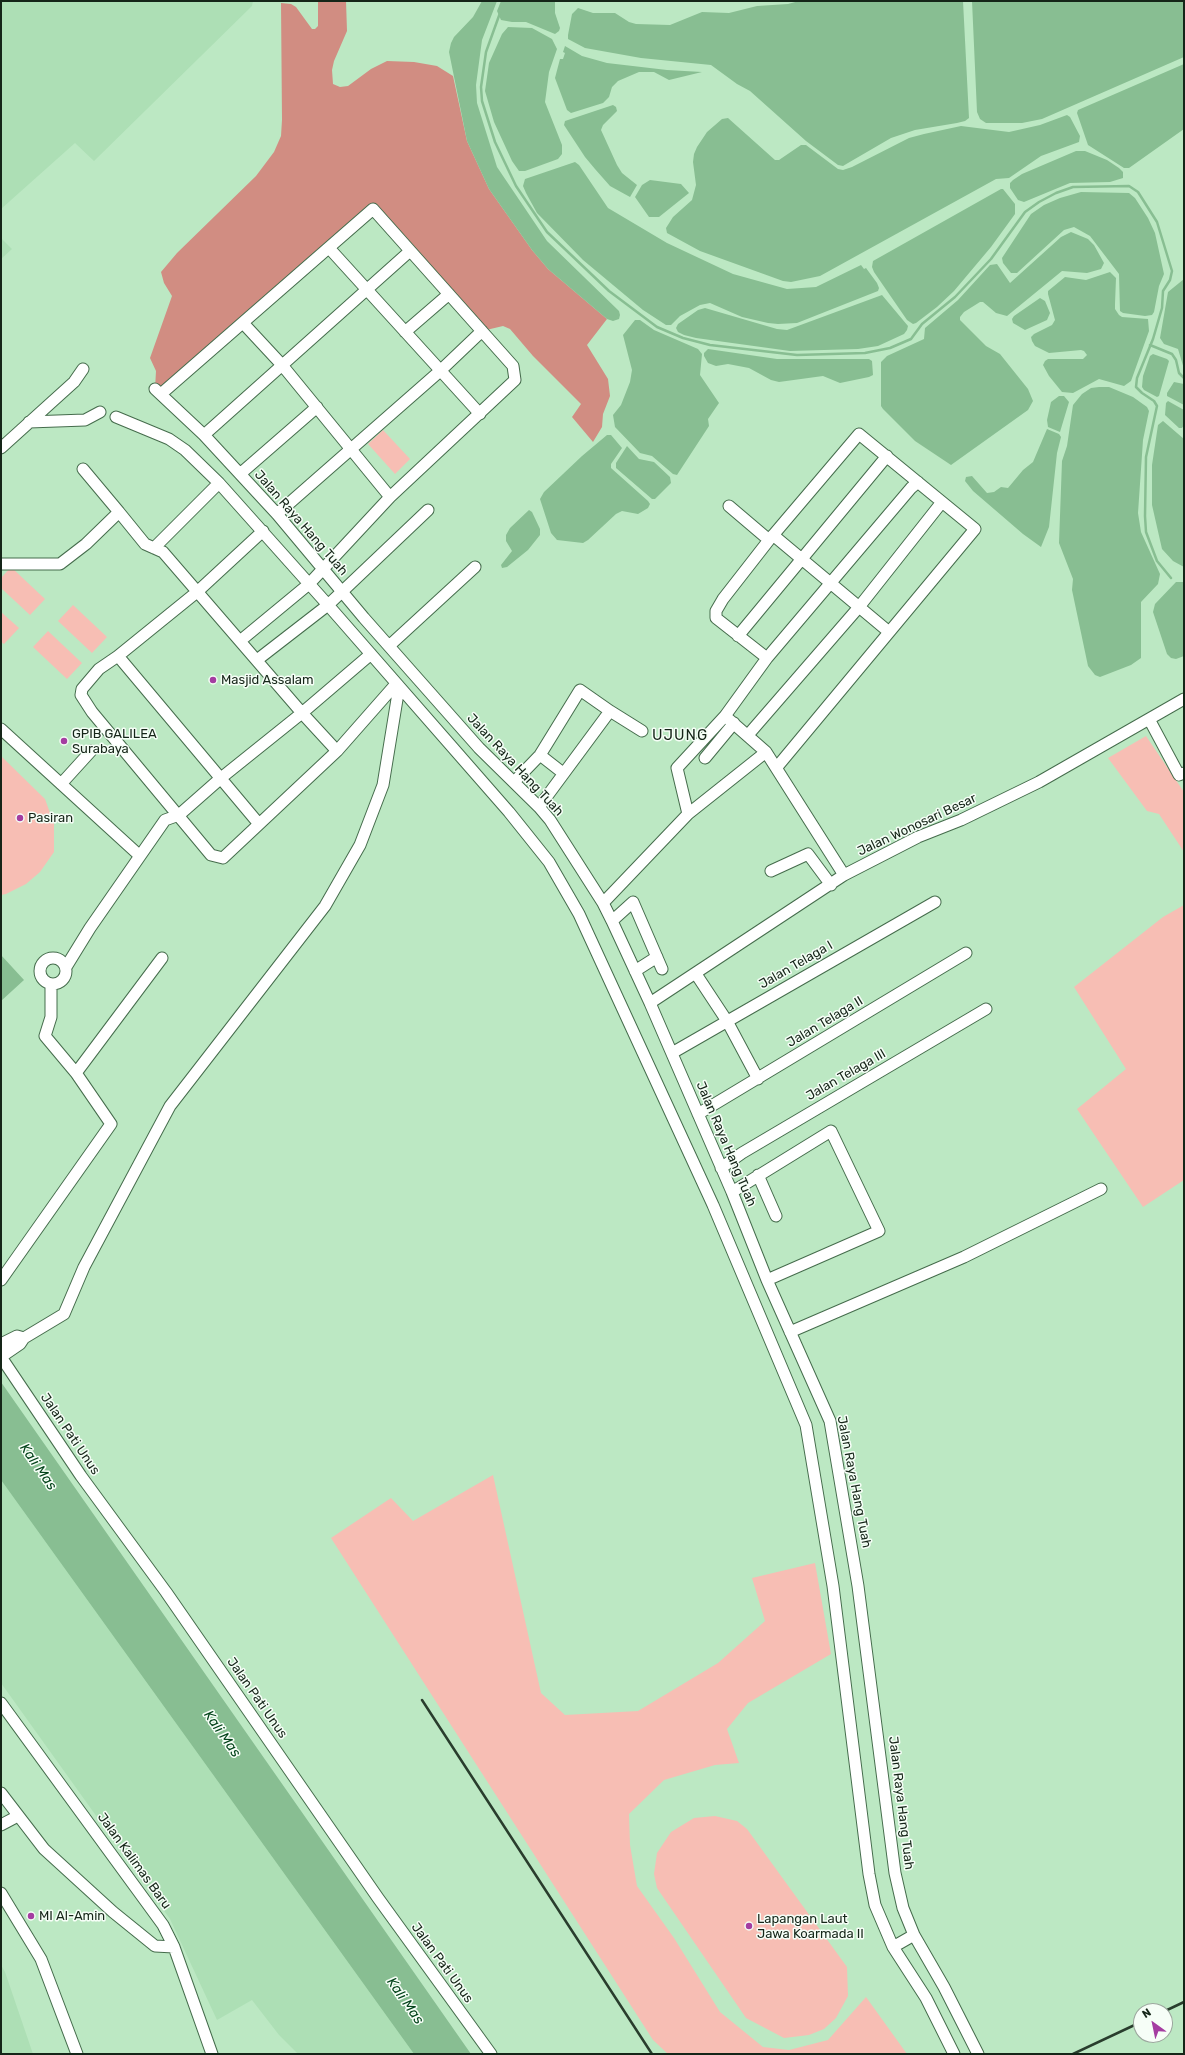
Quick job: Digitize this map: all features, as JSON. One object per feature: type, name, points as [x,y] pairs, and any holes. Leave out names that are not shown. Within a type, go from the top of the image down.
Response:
[{"type":"street","points":[[240,641],[310,584],[390,497],[515,380],[513,366],[373,209],[243,323],[282,365],[390,497]]},
{"type":"street","points":[[329,248],[480,414]]},
{"type":"street","points":[[204,435],[410,251]]},
{"type":"street","points":[[404,332],[449,294]]},
{"type":"street","name":"Jalan Raya Hang Tuah","points":[[243,323],[158,392],[204,435],[277,514],[342,592],[479,748],[515,781],[550,820],[603,903],[612,921],[672,1053],[732,1192],[767,1280],[830,1421],[858,1586],[895,1873],[903,1908],[914,1935],[944,1988],[978,2054]]},
{"type":"street","points":[[277,514],[440,371],[482,331]]},
{"type":"street","points":[[1,448],[74,382],[84,369]]},
{"type":"street","points":[[240,474],[317,407]]},
{"type":"street","points":[[29,422],[85,420],[100,412]]},
{"type":"street","points":[[116,417],[168,439],[185,450],[219,483],[310,584],[509,812],[549,862],[564,886],[582,921],[714,1205],[806,1425],[833,1586],[869,1874],[875,1905],[893,1947],[926,1998],[954,2054]]},
{"type":"street","points":[[767,658],[716,618],[716,611],[723,599],[771,537],[859,434],[976,529],[777,767]]},
{"type":"street","points":[[738,636],[887,456]]},
{"type":"street","points":[[82,469],[145,544],[163,552],[302,713],[337,751]]},
{"type":"street","points":[[688,814],[677,768],[725,716],[767,658],[911,488],[918,482]]},
{"type":"street","points":[[154,548],[219,483]]},
{"type":"street","points":[[748,734],[859,607],[942,502]]},
{"type":"street","points":[[729,506],[802,559],[889,632]]},
{"type":"street","points":[[257,660],[328,605],[428,510]]},
{"type":"street","points":[[1,564],[60,564],[86,544],[119,512]]},
{"type":"street","points":[[262,531],[197,592],[118,656],[99,669],[82,689],[80,695],[92,712],[211,855],[222,858],[337,751],[398,686]]},
{"type":"street","points":[[389,646],[475,567]]},
{"type":"street","points":[[51,985],[60,983],[66,976],[66,967],[90,928],[165,820],[179,815],[220,778],[302,713],[371,654]]},
{"type":"street","points":[[118,656],[259,824]]},
{"type":"street","points":[[1,1357],[20,1344],[24,1338],[64,1314],[84,1267],[170,1106],[324,906],[360,844],[382,785],[398,686]]},
{"type":"street","points":[[515,781],[540,755],[580,690],[642,731]]},
{"type":"street","name":"Jalan Wonosari Besar","points":[[650,1003],[844,875],[918,837],[961,820],[1033,785],[1184,699]]},
{"type":"street","points":[[539,807],[610,710]]},
{"type":"street","points":[[725,716],[748,734],[766,752],[777,767],[844,875]]},
{"type":"street","points":[[1149,719],[1182,774]]},
{"type":"street","points":[[705,758],[734,723]]},
{"type":"street","points":[[1,729],[140,856]]},
{"type":"street","points":[[61,784],[91,750]]},
{"type":"street","points":[[603,903],[688,814],[766,752]]},
{"type":"street","points":[[540,755],[563,773]]},
{"type":"street","points":[[771,871],[808,854],[813,858],[831,885]]},
{"type":"street","points":[[612,921],[633,902],[662,969]]},
{"type":"street","name":"Jalan Telaga I","points":[[672,1053],[935,902]]},
{"type":"street","name":"Jalan Telaga II","points":[[698,1114],[966,953]]},
{"type":"street","points":[[51,985],[41,977],[39,968],[44,960],[52,957],[61,959],[66,967]]},
{"type":"street","points":[[635,971],[657,957]]},
{"type":"street","points":[[76,1073],[162,958]]},
{"type":"street","points":[[696,974],[726,1021],[758,1079]]},
{"type":"street","points":[[1,1280],[112,1124],[76,1073],[45,1036],[50,1017],[51,985]]},
{"type":"street","name":"Jalan Telaga III","points":[[721,1168],[742,1153],[986,1009]]},
{"type":"street","points":[[732,1192],[831,1131],[879,1232],[767,1280]]},
{"type":"street","points":[[758,1175],[776,1216]]},
{"type":"street","points":[[790,1332],[964,1257],[1100,1189]]},
{"type":"street","points":[[1,1344],[17,1336],[24,1338]]},
{"type":"street","name":"Jalan Pati Unus","points":[[1,1357],[81,1476],[166,1592],[378,1898],[491,2054]]},
{"type":"street","name":"Jalan Kalimas Baru","points":[[1,1703],[163,1925],[174,1947],[212,2054]]},
{"type":"street","points":[[1,1793],[48,1853],[146,1941],[157,1947],[174,1947]]},
{"type":"street","points":[[1,1826],[18,1816]]},
{"type":"street","points":[[1,1893],[41,1959],[77,2054]]},
{"type":"street","points":[[893,1947],[914,1935]]},
{"type":"shaded area","points":[[1,1],[253,1],[252,6],[94,161],[75,143],[1,209]]},
{"type":"shaded area","points":[[318,1],[346,1],[347,31],[334,61],[332,70],[333,84],[340,87],[348,86],[371,69],[387,61],[414,62],[437,66],[453,76],[467,141],[489,189],[532,250],[548,269],[607,319],[587,345],[608,379],[610,396],[603,414],[602,427],[593,442],[572,417],[581,404],[533,356],[510,329],[503,326],[482,331],[373,209],[161,394],[155,389],[156,371],[150,358],[172,296],[164,283],[161,272],[177,253],[256,176],[274,152],[281,136],[282,120],[281,3],[291,4],[296,7],[312,29],[315,29],[318,26]]},
{"type":"shaded area","points":[[1,238],[12,249],[1,259]]},
{"type":"shaded area","points":[[383,430],[410,459],[395,474],[368,444]]},
{"type":"shaded area","points":[[11,567],[45,599],[30,615],[1,588],[1,578]]},
{"type":"shaded area","points":[[73,605],[107,637],[92,653],[58,621]]},
{"type":"shaded area","points":[[1,612],[19,628],[4,644],[1,642]]},
{"type":"shaded area","points":[[48,631],[82,663],[67,679],[33,647]]},
{"type":"shaded area","points":[[1146,736],[1184,792],[1184,852],[1159,814],[1147,811],[1108,758]]},
{"type":"shaded area","name":"Pasiran","points":[[1,756],[45,799],[54,824],[54,852],[40,872],[26,884],[1,895]]},
{"type":"shaded area","points":[[1184,905],[1184,1180],[1143,1207],[1077,1109],[1126,1069],[1074,987],[1163,917]]},
{"type":"shaded area","points":[[493,1475],[541,1693],[565,1715],[638,1711],[718,1663],[765,1621],[752,1578],[815,1563],[831,1654],[748,1703],[727,1729],[739,1763],[715,1765],[664,1780],[629,1814],[630,1845],[637,1886],[674,1938],[720,2012],[763,2047],[789,2050],[828,2040],[866,1997],[907,2054],[668,2054],[653,2040],[331,1538],[391,1498],[413,1521]]},
{"type":"shaded area","points":[[1,1480],[414,2054],[298,2054],[279,2035],[252,2000],[217,2020],[170,1919],[1,1683]]},
{"type":"shaded area","name":"Lapangan Laut Jawa Koarmada II","points":[[715,1816],[737,1821],[747,1829],[847,1967],[848,1996],[836,2018],[824,2029],[809,2035],[784,2038],[746,2018],[657,1888],[654,1874],[657,1853],[671,1832],[694,1818]]},
{"type":"shaded area","points":[[1,1965],[5,1972],[33,2054],[1,2054]]},
{"type":"water","points":[[482,1],[497,1],[482,40],[476,85],[477,103],[497,167],[547,241],[619,311],[619,319],[613,321],[607,319],[548,269],[532,250],[489,189],[467,141],[449,52],[454,37],[473,17]]},
{"type":"water","points":[[501,1],[555,1],[555,13],[560,28],[559,31],[555,34],[526,22],[501,20],[497,11]]},
{"type":"water","points":[[799,1],[963,1],[969,118],[965,121],[915,130],[891,138],[843,166],[838,165],[806,141],[750,91],[737,84],[711,65],[641,58],[585,48],[568,39],[572,14],[578,8],[593,13],[615,13],[629,22],[636,24],[670,25],[702,12],[729,13],[757,6],[788,4]]},
{"type":"water","points":[[972,1],[1184,1],[1184,57],[1042,119],[1022,123],[986,123],[980,119],[977,112]]},
{"type":"water","points":[[508,27],[532,28],[552,39],[557,49],[549,72],[545,102],[562,145],[562,154],[558,159],[525,171],[519,171],[512,161],[494,122],[485,91],[489,63],[502,34]]},
{"type":"water","points":[[565,46],[582,56],[607,63],[667,70],[702,72],[669,80],[654,72],[639,72],[618,81],[612,87],[609,97],[603,103],[571,113],[567,110],[555,78],[560,59],[563,59],[565,53],[563,52]]},
{"type":"water","points":[[1184,64],[1184,129],[1129,168],[1124,168],[1088,145],[1077,113],[1078,110]]},
{"type":"water","points":[[613,105],[616,107],[617,111],[603,125],[601,130],[622,173],[637,185],[630,197],[610,186],[585,157],[564,125],[565,121]]},
{"type":"water","points":[[1067,115],[1070,117],[1080,136],[1079,142],[1041,156],[1009,178],[996,179],[820,276],[791,282],[783,281],[700,251],[667,233],[666,228],[673,217],[692,200],[696,185],[693,162],[697,147],[707,132],[722,119],[728,118],[775,160],[779,160],[801,145],[806,145],[838,169],[843,170],[852,167],[909,138],[924,134],[961,126],[1009,132],[1040,125]]},
{"type":"water","points":[[1076,151],[1085,151],[1107,160],[1123,172],[1123,178],[1110,182],[1070,183],[1024,202],[1018,200],[1010,188],[1010,183],[1013,180],[1022,174]]},
{"type":"water","points":[[575,162],[579,165],[608,208],[667,243],[733,274],[787,289],[816,287],[861,265],[864,269],[866,268],[877,283],[879,288],[878,291],[797,323],[768,323],[742,317],[710,303],[700,305],[680,316],[671,325],[666,325],[643,310],[583,260],[537,213],[523,186],[525,179]]},
{"type":"water","points":[[650,180],[681,184],[689,193],[659,217],[649,217],[635,197],[642,185]]},
{"type":"water","points":[[1003,189],[1015,204],[1015,214],[991,247],[954,291],[937,307],[916,323],[913,324],[907,320],[874,272],[872,267],[873,261]]},
{"type":"water","points":[[1081,192],[1129,193],[1135,198],[1148,218],[1155,233],[1164,274],[1159,286],[1154,312],[1152,315],[1145,316],[1123,313],[1120,311],[1119,274],[1090,236],[1074,227],[1064,230],[1017,273],[1011,273],[1003,263],[1002,258],[1031,214],[1044,205],[1060,198]]},
{"type":"water","points":[[1071,232],[1088,239],[1094,245],[1104,263],[1101,269],[1087,273],[1062,271],[1007,316],[996,313],[983,302],[980,302],[964,312],[960,317],[960,320],[986,346],[1000,354],[1028,389],[1033,401],[1028,410],[951,465],[915,441],[883,409],[881,406],[881,362],[887,356],[924,339],[925,328],[958,300],[990,265],[997,264],[1010,283],[1061,237]]},
{"type":"water","points":[[1110,272],[1116,278],[1115,309],[1119,315],[1122,317],[1148,319],[1149,331],[1131,381],[1124,386],[1099,379],[1073,393],[1062,392],[1049,376],[1043,365],[1045,361],[1048,359],[1083,359],[1087,355],[1081,350],[1049,353],[1035,346],[1031,337],[1052,325],[1055,320],[1048,291],[1065,277],[1086,280]]},
{"type":"water","points":[[1184,279],[1184,369],[1178,349],[1164,344],[1160,338],[1168,292]]},
{"type":"water","points":[[882,295],[908,326],[904,334],[878,346],[858,349],[790,351],[696,338],[678,332],[676,328],[678,324],[698,310],[705,308],[777,329],[787,330]]},
{"type":"water","points":[[1040,298],[1045,301],[1050,313],[1047,320],[1025,330],[1013,323],[1012,319],[1014,316]]},
{"type":"water","points":[[635,320],[640,320],[654,330],[698,349],[702,354],[700,375],[719,403],[708,419],[709,426],[677,475],[673,474],[652,456],[640,453],[615,427],[613,415],[621,405],[630,382],[632,370],[623,335]]},
{"type":"water","points":[[708,349],[777,359],[869,359],[872,361],[873,375],[840,383],[823,376],[779,382],[771,380],[749,368],[728,364],[716,366],[708,363],[704,353]]},
{"type":"water","points":[[1153,354],[1169,361],[1159,396],[1157,397],[1144,390],[1142,387],[1143,376],[1150,356]]},
{"type":"water","points":[[1174,382],[1184,384],[1184,405],[1167,396],[1167,393]]},
{"type":"water","points":[[1109,387],[1133,397],[1147,407],[1149,411],[1143,440],[1138,513],[1141,532],[1160,574],[1158,584],[1141,602],[1141,658],[1131,665],[1100,677],[1095,675],[1088,666],[1072,590],[1073,579],[1059,543],[1062,461],[1067,446],[1073,405],[1082,394],[1091,388]]},
{"type":"water","points":[[1059,396],[1064,396],[1069,402],[1060,432],[1048,427],[1047,420],[1051,402]]},
{"type":"water","points":[[1168,401],[1184,410],[1184,425],[1182,428],[1179,428],[1165,415],[1166,403]]},
{"type":"water","points":[[1163,421],[1184,439],[1184,567],[1173,561],[1162,549],[1152,505],[1152,465],[1158,425]]},
{"type":"water","points":[[1047,429],[1059,434],[1061,437],[1057,453],[1049,527],[1041,547],[1023,534],[973,491],[965,481],[966,477],[972,476],[987,493],[994,492],[1001,487],[1008,488],[1023,470],[1033,462]]},
{"type":"water","points":[[607,435],[611,435],[622,448],[611,464],[611,468],[650,504],[648,508],[638,514],[622,511],[616,514],[583,543],[557,540],[551,533],[540,499],[544,492],[582,456]]},
{"type":"water","points":[[627,446],[639,459],[654,462],[670,477],[671,483],[655,499],[652,499],[616,468],[616,463]]},
{"type":"water","points":[[529,510],[532,512],[540,529],[540,535],[528,550],[507,567],[502,568],[501,565],[512,551],[506,541],[506,535],[510,528]]},
{"type":"water","points":[[1176,582],[1184,582],[1184,656],[1176,659],[1171,658],[1167,654],[1153,612],[1155,604]]},
{"type":"water","points":[[1,955],[24,980],[1,1001]]},
{"type":"water","name":"Kali Mas","points":[[1,1382],[471,2054],[414,2054],[1,1480]]},
{"type":"waterway","points":[[500,13],[486,52],[481,87],[482,101],[495,142],[516,186],[547,232],[609,291],[657,327],[683,338],[710,345],[797,355],[865,353],[890,348],[911,339],[922,324],[955,297],[991,259],[1025,212],[1039,202],[1056,193],[1073,187],[1129,186],[1138,192],[1157,222],[1172,271],[1170,280],[1163,291],[1162,308],[1153,339],[1137,378],[1136,387],[1154,401],[1157,406],[1146,457],[1146,532],[1157,561],[1171,578]]},
{"type":"waterway","points":[[1150,345],[1172,354],[1176,360],[1179,373],[1184,378]]},
{"type":"railway","points":[[422,1700],[652,2054]]},
{"type":"railway","points":[[1173,2007],[1184,2002]]},
{"type":"railway","points":[[1073,2054],[1133,2026]]},
{"type":"place","name":"Masjid Assalam","points":[[213,680]]},
{"type":"place","name":"GPIB GALILEA Surabaya","points":[[64,741]]},
{"type":"place","name":"Pasiran","points":[[20,818]]},
{"type":"place","name":"MI Al-Amin","points":[[31,1916]]},
{"type":"place","name":"Lapangan Laut Jawa Koarmada II","points":[[749,1926]]},
{"type":"district","name":"UJUNG","points":[[680,736]]}]
